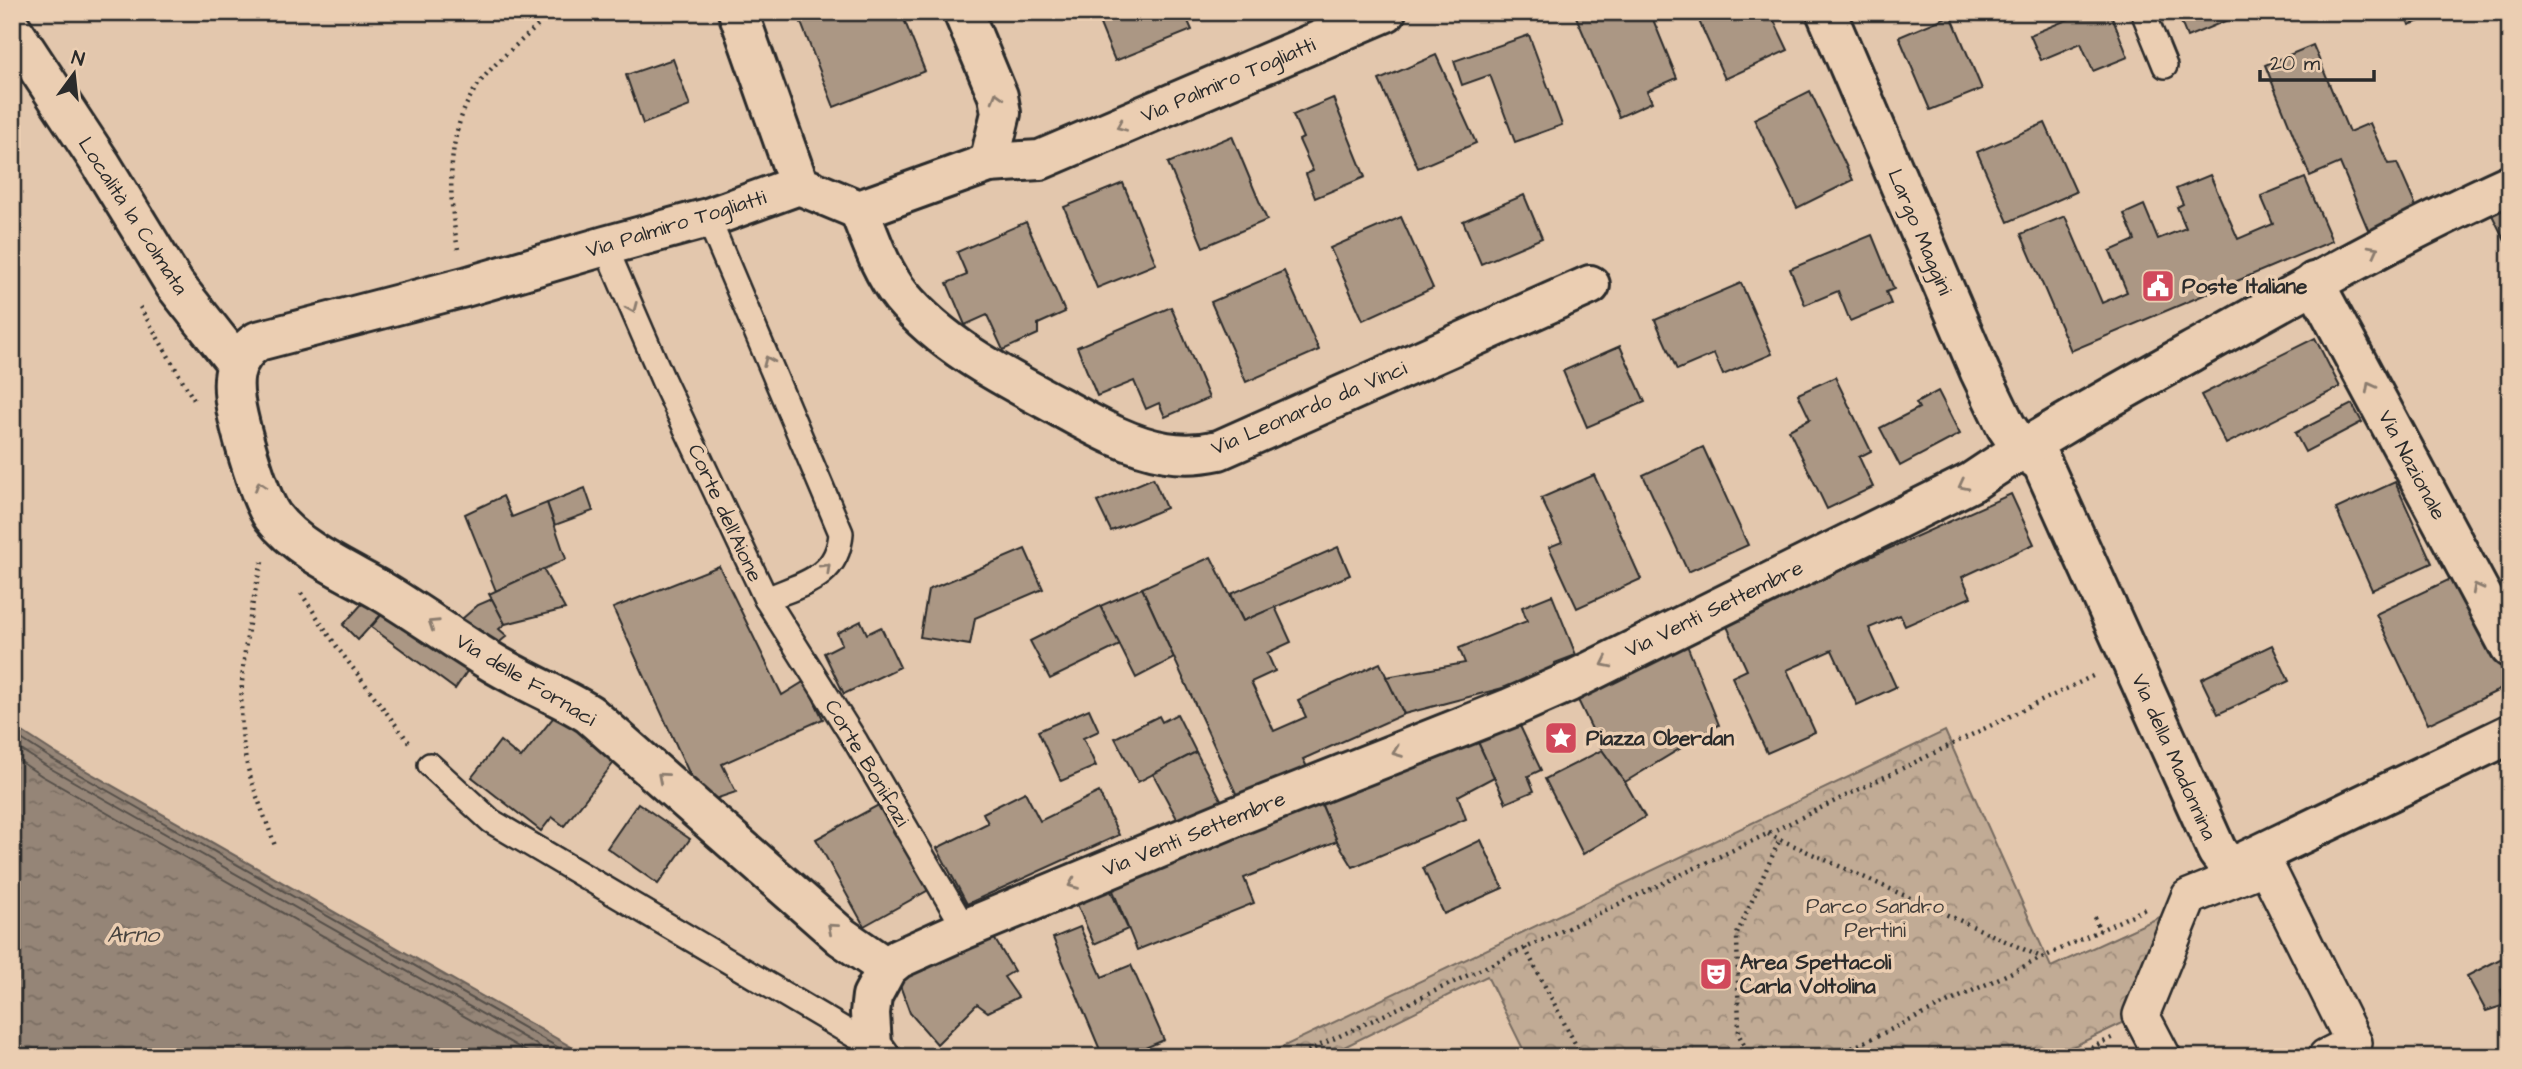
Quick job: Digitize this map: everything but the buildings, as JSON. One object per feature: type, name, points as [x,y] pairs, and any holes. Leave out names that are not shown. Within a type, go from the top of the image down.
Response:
[{"type":"street","points":[[738,12],[799,185],[859,210]]},
{"type":"street","points":[[963,12],[998,96],[1001,113],[989,163]]},
{"type":"street","name":"Via Palmiro Togliatti","points":[[859,210],[989,163],[1040,160],[1386,12]]},
{"type":"street","name":"Largo Maggini","points":[[1826,12],[1980,372],[2006,426],[2021,449]]},
{"type":"street","name":"Località la Colmata","points":[[12,29],[175,285],[237,364]]},
{"type":"street","name":"Via Venti Settembre","points":[[887,968],[898,959],[965,929],[1314,784],[1510,708],[1569,682],[1972,482],[2021,449],[2314,282],[2435,218],[2510,184]]},
{"type":"street","name":"Via Palmiro Togliatti","points":[[237,364],[246,349],[258,341],[465,287],[708,218],[799,185]]},
{"type":"street","name":"Via Leonardo da Vinci","points":[[859,210],[887,278],[915,312],[942,337],[990,368],[1092,425],[1166,453],[1202,454],[1219,450],[1590,285]]},
{"type":"street","name":"Via Nazionale","points":[[2314,282],[2510,648]]},
{"type":"street","name":"Via delle Fornaci","points":[[237,364],[234,387],[241,429],[266,504],[273,517],[306,547],[405,605],[492,663],[565,699],[589,714],[842,937],[887,968]]},
{"type":"street","name":"Via della Madonnina","points":[[2021,449],[2042,463],[2217,850],[2226,863],[2241,863],[2510,734]]},
{"type":"street","points":[[2162,1057],[2141,1015],[2189,897],[2266,866],[2354,1043],[2326,1057]]},
{"type":"street","points":[[876,1051],[872,996],[887,968]]},
{"type":"lane","points":[[2143,12],[2165,66]]},
{"type":"lane","name":"Corte dell'Aione","points":[[605,246],[668,391],[766,598],[816,578],[828,568],[836,558],[841,533],[708,218]]},
{"type":"lane","name":"Corte Bonifazi","points":[[766,598],[856,743],[965,929]]},
{"type":"lane","points":[[430,765],[491,821],[876,1051]]},
{"type":"path","points":[[465,287],[453,222],[451,188],[453,153],[460,122],[477,86],[506,53],[552,12]]},
{"type":"path","points":[[273,517],[254,594],[245,647],[242,708],[247,764],[275,846]]},
{"type":"path","points":[[1295,1057],[2005,721],[2130,658]]},
{"type":"path","points":[[1767,834],[2043,958]]},
{"type":"path","points":[[1750,1057],[1739,1035],[1737,934],[1780,839]]},
{"type":"path","points":[[1833,1057],[2163,901],[2189,897]]},
{"type":"path","points":[[2094,916],[2100,931]]},
{"type":"path","points":[[1525,948],[1582,1057]]},
{"type":"green space","name":"Parco Sandro Pertini","points":[[1945,731],[2051,967],[2171,912],[2129,1020],[2051,1057],[1527,1057],[1487,976],[1324,1057],[1261,1057]]},
{"type":"water","name":"Arno","points":[[12,725],[55,753],[589,1057],[12,1057]]},
{"type":"place","name":"Poste Italiane","points":[[2158,286]]},
{"type":"place","name":"Piazza Oberdan","points":[[1561,738]]},
{"type":"place","name":"Area Spettacoli Carla Voltolina","points":[[1716,974]]}]
